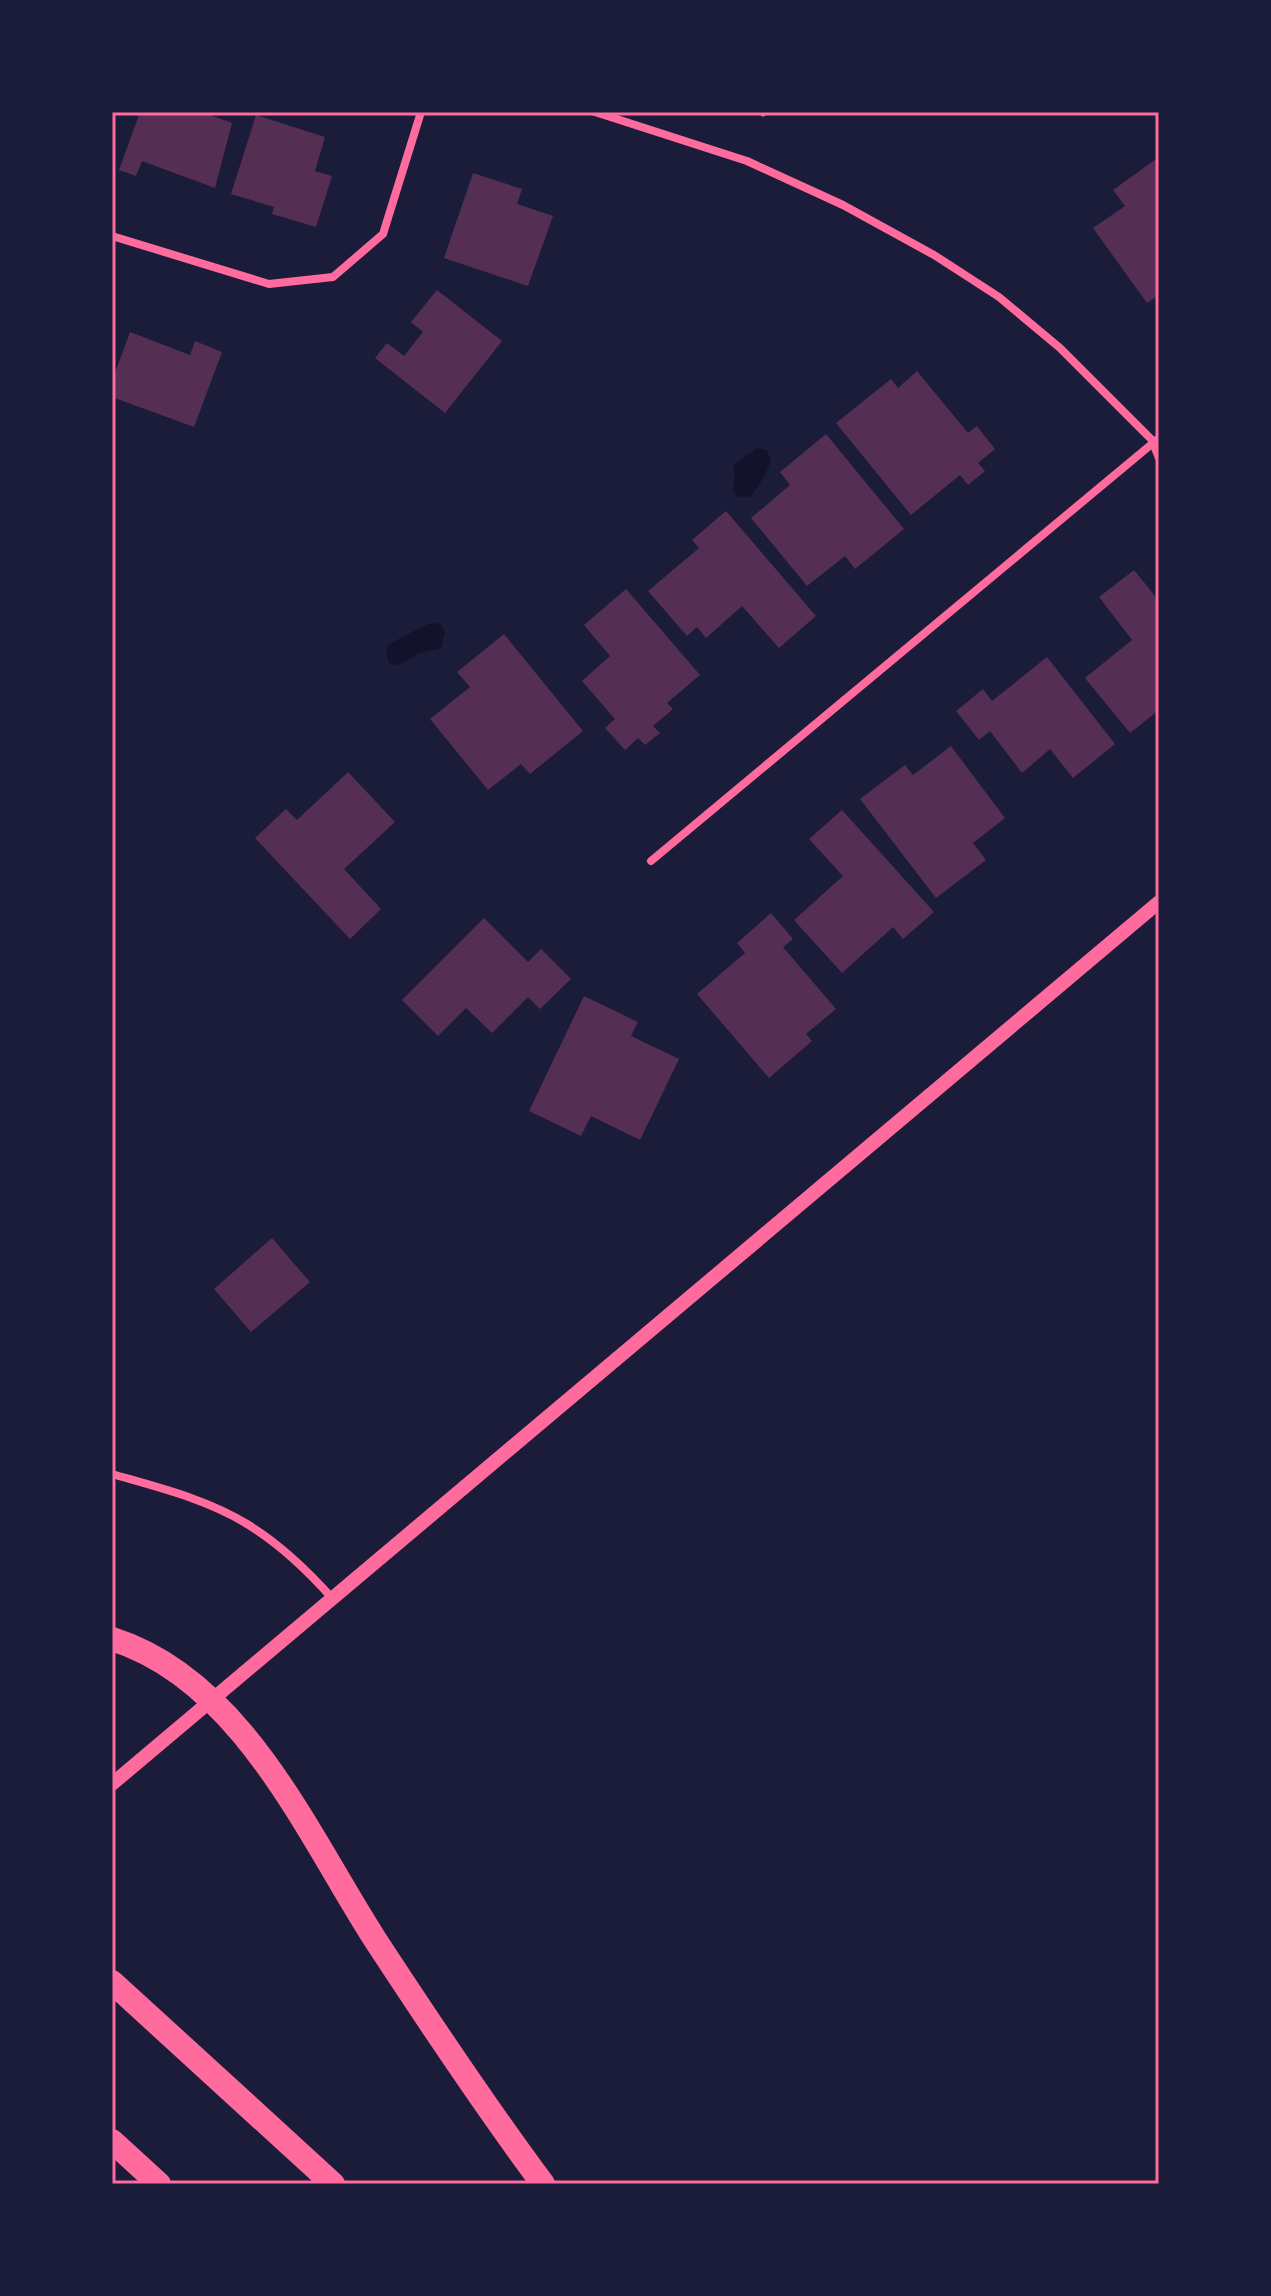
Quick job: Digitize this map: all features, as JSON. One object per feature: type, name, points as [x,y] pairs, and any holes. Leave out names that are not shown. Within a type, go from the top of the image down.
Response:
[{"type":"highway","points":[[112,1639],[165,1664],[211,1700],[243,1734],[279,1781],[375,1940],[543,2184]]},
{"type":"highway","points":[[112,1982],[333,2184]]},
{"type":"highway","points":[[112,2141],[159,2184]]},
{"type":"street","points":[[112,236],[269,284],[333,277],[383,234],[421,112]]},
{"type":"street","points":[[595,112],[747,161],[843,205],[934,255],[999,297],[1060,348],[1157,442],[1159,458]]},
{"type":"street","points":[[651,861],[1157,442]]},
{"type":"street","points":[[112,1784],[1159,902]]},
{"type":"street","points":[[112,1474],[210,1506],[245,1522],[306,1569],[332,1598]]},
{"type":"shaded area","points":[[757,448],[766,450],[770,464],[752,494],[738,497],[733,489],[733,465]]},
{"type":"shaded area","points":[[430,623],[440,624],[445,632],[441,648],[419,653],[399,665],[389,664],[386,652],[389,644]]},
{"type":"building","points":[[140,112],[202,112],[232,123],[215,188],[142,161],[136,176],[119,170]]},
{"type":"building","points":[[256,115],[325,137],[315,171],[332,176],[316,227],[272,214],[274,207],[231,194]]},
{"type":"building","points":[[1159,157],[1159,295],[1147,303],[1093,228],[1125,206],[1113,190]]},
{"type":"building","points":[[473,173],[522,189],[517,204],[553,216],[528,286],[444,258]]},
{"type":"building","points":[[437,290],[502,341],[445,413],[375,358],[387,343],[404,356],[423,332],[411,322]]},
{"type":"building","points":[[130,332],[190,355],[195,341],[222,352],[194,427],[112,397],[112,381]]},
{"type":"building","points":[[917,371],[968,433],[977,426],[995,449],[978,463],[985,471],[968,485],[960,475],[911,515],[836,423],[891,379],[898,388]]},
{"type":"building","points":[[826,434],[904,529],[855,569],[845,556],[807,586],[751,518],[790,485],[780,472]]},
{"type":"building","points":[[726,511],[816,616],[779,648],[742,606],[706,638],[697,627],[687,636],[648,591],[699,548],[692,540]]},
{"type":"building","points":[[1134,570],[1159,601],[1159,710],[1130,733],[1085,678],[1132,640],[1099,597]]},
{"type":"building","points":[[626,589],[700,675],[667,703],[673,709],[653,726],[660,733],[645,745],[638,738],[625,750],[605,728],[615,719],[582,681],[610,656],[584,625]]},
{"type":"building","points":[[504,634],[583,731],[530,774],[521,764],[488,790],[430,719],[470,687],[457,672]]},
{"type":"building","points":[[1047,657],[1115,744],[1073,778],[1050,749],[1022,773],[990,731],[979,740],[956,711],[983,689],[992,701]]},
{"type":"building","points":[[951,746],[1005,818],[973,843],[986,860],[936,898],[860,799],[905,765],[913,775]]},
{"type":"building","points":[[348,772],[395,822],[344,869],[381,909],[350,939],[255,838],[286,809],[297,820]]},
{"type":"building","points":[[842,810],[934,912],[903,939],[893,927],[842,973],[794,920],[843,876],[809,839]]},
{"type":"building","points":[[771,913],[793,939],[783,947],[836,1009],[806,1034],[812,1041],[769,1078],[697,994],[745,953],[737,943]]},
{"type":"building","points":[[484,918],[528,962],[541,949],[571,979],[540,1009],[528,997],[492,1033],[466,1008],[438,1036],[402,1000]]},
{"type":"building","points":[[584,996],[638,1022],[631,1036],[679,1059],[640,1140],[591,1116],[581,1136],[529,1111]]},
{"type":"building","points":[[272,1238],[310,1282],[251,1332],[214,1289]]}]
